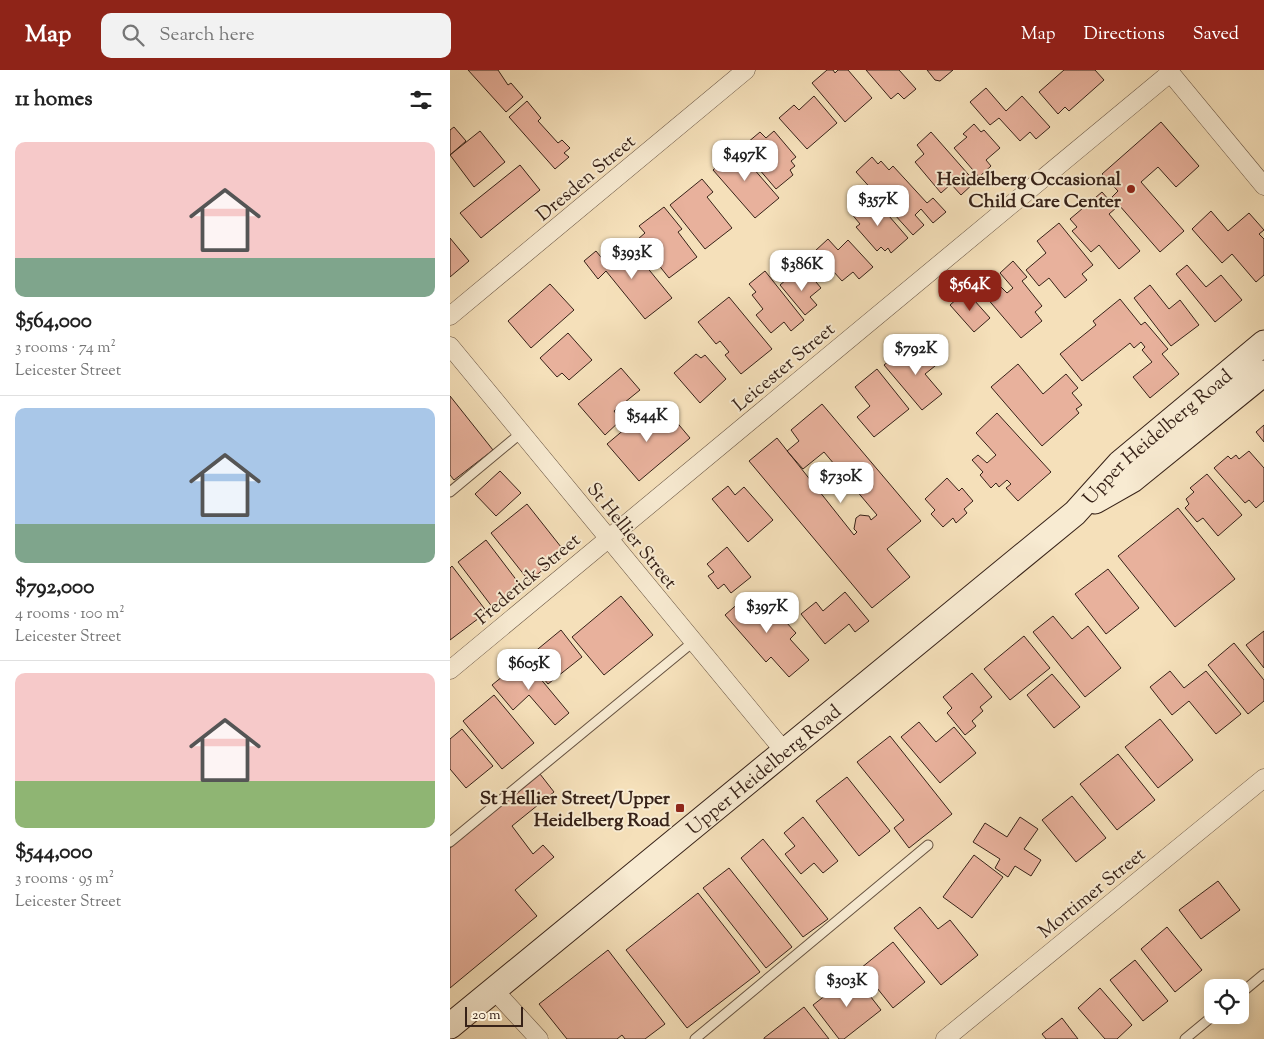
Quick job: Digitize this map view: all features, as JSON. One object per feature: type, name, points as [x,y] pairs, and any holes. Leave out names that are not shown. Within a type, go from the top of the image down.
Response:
[{"type":"main road","name":"Upper Heidelberg Road","points":[[450,1026],[1075,513],[1120,463],[1264,343]]},
{"type":"main road","name":"Upper Heidelberg Road","points":[[1075,513],[1132,480],[1264,373]]},
{"type":"street","name":"Dresden Street","points":[[450,316],[746,70]]},
{"type":"street","points":[[1169,72],[1264,186]]},
{"type":"street","name":"Leicester Street","points":[[608,538],[1169,72]]},
{"type":"street","name":"St Hellier Street","points":[[450,346],[784,751]]},
{"type":"street","name":"Frederick Street","points":[[450,670],[608,538]]},
{"type":"street","name":"Mortimer Street","points":[[945,1039],[1264,778]]},
{"type":"street","points":[[494,990],[538,1037]]},
{"type":"lane","points":[[450,492],[521,433]]},
{"type":"lane","points":[[450,842],[693,642]]},
{"type":"lane","points":[[695,1039],[928,845]]},
{"type":"lane","points":[[1249,986],[1264,974]]},
{"type":"lane","points":[[1186,1039],[1204,1024]]},
{"type":"building","points":[[468,70],[498,70],[508,85],[511,83],[523,97],[506,112]]},
{"type":"building","points":[[827,70],[833,70],[835,73],[838,70],[848,70],[872,98],[845,122],[812,83]]},
{"type":"building","points":[[866,70],[899,70],[916,89],[904,99],[898,93],[891,99]]},
{"type":"building","points":[[927,70],[953,70],[940,81],[935,80]]},
{"type":"building","points":[[1064,70],[1095,70],[1104,80],[1069,111],[1065,107],[1058,114],[1039,92]]},
{"type":"building","points":[[986,88],[1006,111],[1022,96],[1050,127],[1036,139],[1030,132],[1020,141],[999,118],[990,125],[970,102]]},
{"type":"building","points":[[814,96],[837,123],[807,149],[779,118],[794,105],[799,110]]},
{"type":"building","points":[[527,101],[541,118],[538,121],[558,143],[562,140],[570,148],[564,153],[569,157],[555,169],[509,117]]},
{"type":"building","name":"Heidelberg Occasional Child Care Center","points":[[1161,122],[1199,166],[1176,187],[1158,167],[1141,182],[1184,231],[1160,252],[1112,197],[1118,191],[1102,174]]},
{"type":"building","points":[[974,124],[981,132],[984,130],[1000,148],[986,160],[991,166],[979,177],[954,148],[967,137],[963,134]]},
{"type":"building","points":[[454,127],[466,141],[450,155],[450,130]]},
{"type":"building","points":[[480,131],[505,162],[474,187],[450,155]]},
{"type":"building","points":[[774,131],[796,157],[791,161],[795,166],[790,170],[793,175],[776,189],[741,148],[760,132],[766,138]]},
{"type":"building","points":[[931,132],[975,182],[961,195],[951,184],[941,193],[915,162],[924,154],[917,145]]},
{"type":"building","points":[[733,145],[779,198],[755,218],[713,170],[726,158],[722,154]]},
{"type":"building","points":[[872,157],[878,164],[881,161],[889,170],[893,166],[927,203],[933,198],[946,212],[933,223],[921,209],[915,215],[924,225],[913,235],[856,172]]},
{"type":"building","points":[[520,165],[540,190],[481,238],[460,213]]},
{"type":"building","points":[[702,179],[713,192],[707,197],[732,228],[705,249],[670,205]]},
{"type":"building","points":[[1102,192],[1116,208],[1109,214],[1140,251],[1119,269],[1099,245],[1091,252],[1072,231],[1077,227],[1070,219]]},
{"type":"building","points":[[876,201],[908,238],[891,253],[888,248],[885,251],[881,247],[877,251],[856,227],[860,224],[850,212],[863,202],[868,208]]},
{"type":"building","points":[[664,207],[682,229],[678,232],[697,257],[669,278],[638,239],[645,233],[639,226]]},
{"type":"building","points":[[1211,211],[1228,231],[1249,213],[1264,230],[1259,234],[1264,239],[1264,275],[1256,282],[1232,254],[1222,263],[1192,229]]},
{"type":"building","points":[[1059,223],[1093,265],[1082,274],[1087,280],[1065,298],[1049,278],[1039,286],[1026,270],[1046,253],[1037,241]]},
{"type":"building","points":[[450,238],[469,261],[450,277]]},
{"type":"building","points":[[828,239],[838,250],[848,240],[873,267],[859,279],[853,272],[842,281],[815,251]]},
{"type":"building","points":[[628,244],[672,298],[645,319],[606,271],[598,279],[584,261],[596,251],[605,262]]},
{"type":"building","points":[[1013,261],[1027,277],[1022,281],[1042,306],[1035,312],[1042,321],[1021,338],[986,297],[1000,286],[1007,293],[1013,288],[1000,273]]},
{"type":"building","points":[[1187,265],[1206,287],[1221,275],[1242,300],[1215,322],[1176,274]]},
{"type":"building","points":[[765,271],[804,320],[791,331],[784,322],[771,333],[756,315],[763,309],[752,295],[756,292],[749,284]]},
{"type":"building","points":[[793,274],[801,284],[811,276],[821,288],[810,297],[817,305],[805,315],[780,285]]},
{"type":"building","points":[[550,284],[574,310],[531,348],[508,321]]},
{"type":"building","points":[[1150,285],[1169,309],[1180,300],[1199,325],[1171,346],[1134,298]]},
{"type":"building","points":[[966,291],[990,318],[974,332],[950,305]]},
{"type":"building","points":[[729,297],[772,349],[741,374],[725,355],[729,352],[720,341],[716,344],[698,322]]},
{"type":"building","points":[[1120,299],[1141,325],[1145,322],[1168,349],[1162,354],[1179,374],[1150,398],[1133,377],[1152,362],[1142,350],[1145,347],[1141,342],[1134,348],[1130,343],[1082,381],[1060,354],[1096,325],[1093,321]]},
{"type":"building","points":[[568,333],[592,360],[569,380],[562,373],[557,377],[540,358]]},
{"type":"building","points":[[928,347],[940,362],[925,374],[942,394],[922,410],[884,365],[901,351],[910,362]]},
{"type":"building","points":[[696,354],[701,358],[705,355],[726,379],[700,403],[674,373]]},
{"type":"building","points":[[1018,364],[1043,394],[1066,374],[1078,388],[1072,393],[1082,405],[1076,409],[1079,413],[1042,446],[991,387]]},
{"type":"building","points":[[621,368],[640,390],[614,411],[621,420],[605,435],[578,404]]},
{"type":"building","points":[[877,369],[909,409],[874,437],[857,417],[870,406],[855,387]]},
{"type":"building","points":[[450,396],[493,450],[454,480],[450,475]]},
{"type":"building","points":[[822,404],[921,521],[887,549],[910,577],[872,608],[749,461],[777,438],[787,451],[799,441],[791,430]],"holes":[[[824,452],[877,515],[871,520],[869,516],[860,515],[856,518],[854,529],[857,532],[854,535],[790,454],[803,469]]]},
{"type":"building","points":[[651,407],[666,426],[674,419],[690,438],[639,481],[607,444]]},
{"type":"building","points":[[997,413],[1051,472],[1018,501],[1006,488],[1011,484],[1007,480],[999,487],[996,483],[991,488],[980,475],[983,472],[972,460],[978,455],[987,463],[996,455],[976,433]]},
{"type":"building","points":[[1264,425],[1264,442],[1256,432]]},
{"type":"building","points":[[1249,451],[1264,468],[1264,501],[1256,508],[1249,500],[1245,503],[1214,468],[1228,456],[1231,459],[1236,455],[1239,459]]},
{"type":"building","points":[[500,471],[521,493],[496,516],[475,494]]},
{"type":"building","points":[[1207,474],[1242,515],[1218,536],[1203,518],[1197,522],[1185,508],[1189,504],[1186,499],[1194,492],[1190,488]]},
{"type":"building","points":[[947,478],[959,491],[962,488],[973,501],[964,509],[967,513],[956,523],[953,518],[943,527],[931,514],[935,510],[925,499]]},
{"type":"building","points":[[728,486],[735,495],[744,487],[773,520],[748,542],[712,499]]},
{"type":"building","points":[[527,504],[565,552],[529,581],[491,533]]},
{"type":"building","points":[[1178,508],[1235,579],[1175,627],[1118,556]]},
{"type":"building","points":[[486,540],[521,586],[493,608],[458,562]]},
{"type":"building","points":[[727,547],[751,577],[731,593],[724,584],[718,589],[708,576],[714,572],[707,564]]},
{"type":"building","points":[[452,566],[487,612],[450,640],[450,568]]},
{"type":"building","points":[[1108,569],[1139,608],[1106,634],[1075,594]]},
{"type":"building","points":[[845,592],[869,621],[855,632],[849,624],[825,644],[801,614],[816,602],[823,611]]},
{"type":"building","points":[[750,593],[770,616],[776,611],[796,633],[790,639],[809,660],[789,677],[771,657],[766,662],[725,615]]},
{"type":"building","points":[[621,596],[653,635],[604,675],[572,637]]},
{"type":"building","points":[[1053,616],[1072,639],[1088,626],[1121,668],[1085,697],[1033,632]]},
{"type":"building","points":[[561,630],[582,657],[548,684],[527,658]]},
{"type":"building","points":[[1264,631],[1264,668],[1246,645]]},
{"type":"building","points":[[1024,636],[1050,668],[1010,700],[984,669]]},
{"type":"building","points":[[1234,643],[1264,680],[1264,701],[1248,714],[1208,665]]},
{"type":"building","points":[[524,659],[569,713],[555,725],[529,695],[513,710],[492,685]]},
{"type":"building","points":[[1170,671],[1184,688],[1206,671],[1241,714],[1216,734],[1189,701],[1172,715],[1150,687]]},
{"type":"building","points":[[972,673],[992,697],[980,707],[983,711],[972,721],[976,726],[965,735],[947,713],[952,708],[943,697]]},
{"type":"building","points":[[1052,674],[1080,707],[1054,728],[1027,695]]},
{"type":"building","points":[[494,695],[534,743],[502,769],[463,721]]},
{"type":"building","points":[[1160,719],[1193,760],[1158,788],[1125,747]]},
{"type":"building","points":[[919,722],[936,742],[954,727],[976,753],[940,783],[901,737]]},
{"type":"building","points":[[462,729],[493,766],[466,788],[450,769],[450,739]]},
{"type":"building","points":[[890,736],[952,814],[909,848],[894,828],[904,820],[857,762]]},
{"type":"building","points":[[1118,754],[1155,800],[1117,830],[1080,784]]},
{"type":"building","points":[[540,774],[554,792],[512,826],[533,854],[543,845],[554,857],[515,890],[537,916],[450,988],[450,848]]},
{"type":"building","points":[[847,777],[890,831],[859,856],[816,801]]},
{"type":"building","points":[[1072,796],[1106,838],[1076,862],[1042,820]]},
{"type":"building","points":[[803,817],[838,861],[823,873],[814,863],[801,874],[785,854],[795,846],[784,833]]},
{"type":"building","points":[[1020,817],[1038,829],[1024,849],[1041,860],[1031,876],[1015,866],[1008,877],[995,868],[1000,859],[973,842],[985,823],[1007,837]]},
{"type":"building","points":[[763,839],[828,919],[803,937],[741,858]]},
{"type":"building","points":[[974,855],[1003,877],[972,918],[943,897]]},
{"type":"building","points":[[729,868],[792,947],[766,968],[703,888]]},
{"type":"building","points":[[1218,881],[1240,910],[1201,939],[1179,910]]},
{"type":"building","points":[[698,893],[760,972],[687,1028],[626,950]]},
{"type":"building","points":[[920,907],[938,929],[950,920],[978,955],[941,985],[894,928]]},
{"type":"building","points":[[1167,927],[1202,970],[1175,992],[1141,949]]},
{"type":"building","points":[[893,942],[925,982],[893,1008],[861,968]]},
{"type":"building","points":[[608,950],[665,1024],[645,1039],[625,1039],[622,1035],[617,1039],[567,1039],[539,1004]]},
{"type":"building","points":[[1135,960],[1168,1001],[1143,1021],[1110,980]]},
{"type":"building","points":[[853,974],[881,1010],[844,1039],[839,1039],[813,1005]]},
{"type":"building","points":[[1100,988],[1132,1025],[1117,1039],[1105,1039],[1078,1008]]},
{"type":"building","points":[[804,1007],[829,1039],[764,1039],[764,1038]]},
{"type":"building","points":[[1062,1018],[1078,1039],[1046,1039],[1042,1034]]},
{"type":"place","name":"Heidelberg Occasional Child Care Center","points":[[1131,189]]},
{"type":"place","name":"St Hellier Street/Upper Heidelberg Road","points":[[680,808]]}]
